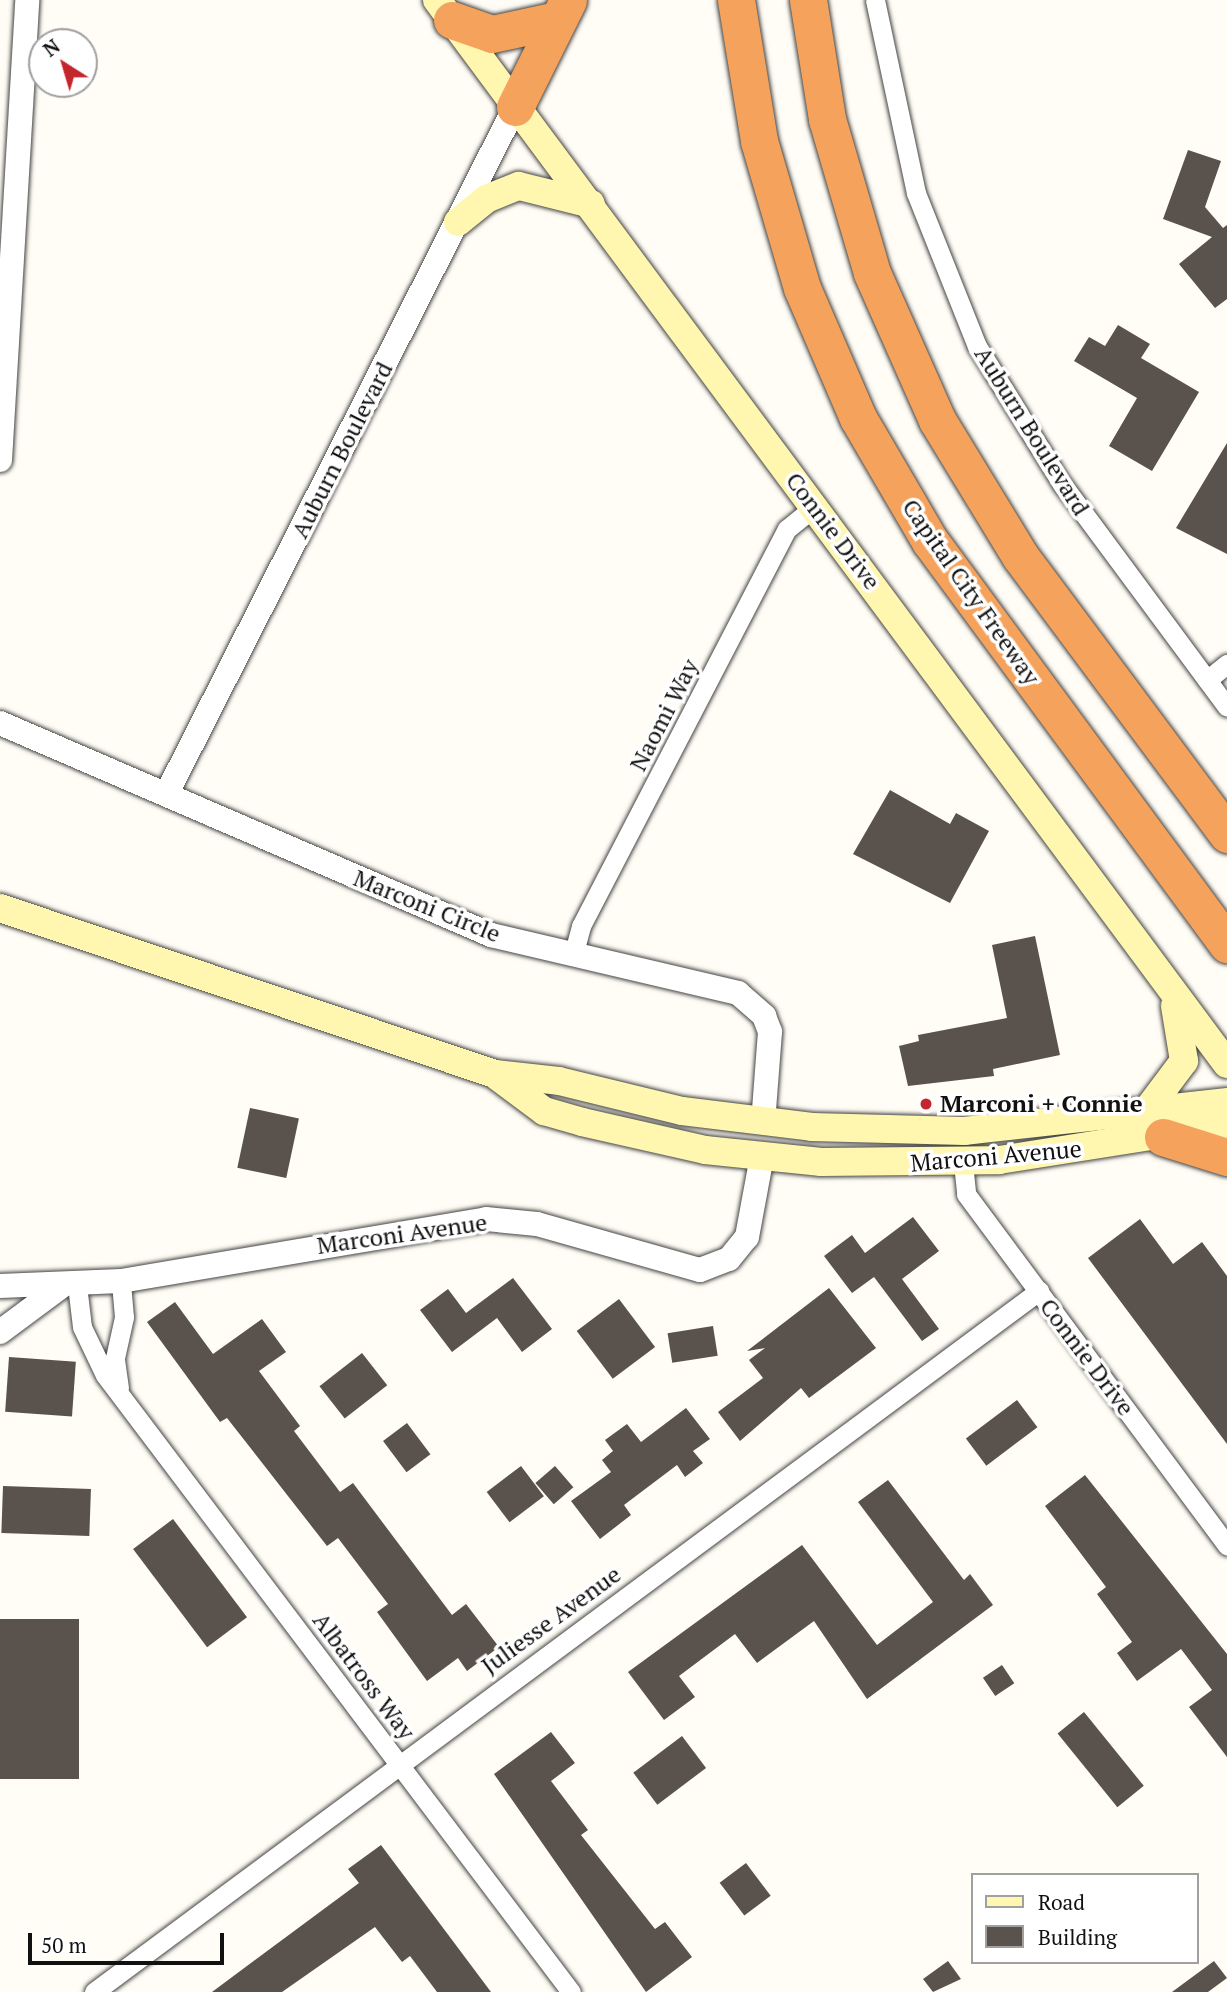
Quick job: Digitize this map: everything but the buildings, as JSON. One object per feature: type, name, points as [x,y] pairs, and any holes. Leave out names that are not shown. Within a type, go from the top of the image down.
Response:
[{"type":"highway","name":"Capital City Freeway","points":[[736,0],[759,141],[802,288],[858,418],[930,541],[1227,944]]},
{"type":"highway","points":[[808,0],[827,119],[872,273],[937,419],[1020,556],[1227,834]]},
{"type":"highway","points":[[444,10],[492,34],[563,10]]},
{"type":"highway","points":[[515,107],[563,10]]},
{"type":"highway","points":[[1156,1123],[1227,1157]]},
{"type":"main road","name":"Connie Drive","points":[[444,10],[591,204],[1227,1063]]},
{"type":"main road","points":[[458,222],[486,199],[519,186],[591,204]]},
{"type":"main road","name":"Marconi Avenue","points":[[0,908],[495,1074],[763,1122],[964,1131],[1156,1123],[1227,1124]]},
{"type":"main road","points":[[1156,1123],[1184,1061],[1184,1031],[1169,986]]},
{"type":"main road","name":"Marconi Avenue","points":[[495,1074],[544,1111],[569,1119],[673,1144],[762,1156],[963,1163],[1156,1123],[1227,1102]]},
{"type":"street","points":[[0,460],[27,0]]},
{"type":"street","name":"Auburn Boulevard","points":[[875,0],[916,193],[977,346],[1062,484],[1227,706]]},
{"type":"street","name":"Auburn Boulevard","points":[[167,793],[515,107]]},
{"type":"street","name":"Naomi Way","points":[[573,956],[581,926],[787,529],[814,506]]},
{"type":"street","points":[[1207,680],[1227,664]]},
{"type":"street","name":"Marconi Circle","points":[[0,723],[167,793],[456,922],[573,956],[721,988],[752,1004],[770,1032],[763,1122]]},
{"type":"street","name":"Marconi Avenue","points":[[0,1286],[69,1286],[121,1281],[486,1219],[537,1224],[701,1270],[729,1259],[747,1237],[762,1156]]},
{"type":"street","name":"Connie Drive","points":[[963,1163],[966,1194],[1227,1546]]},
{"type":"street","name":"Albatross Way","points":[[120,1388],[115,1358],[124,1317],[121,1281]]},
{"type":"street","points":[[0,1332],[69,1286]]},
{"type":"street","name":"Albatross Way","points":[[69,1286],[82,1327],[105,1375],[120,1388],[571,1992]]},
{"type":"street","name":"Juliesse Avenue","points":[[94,1992],[398,1762],[1038,1291]]},
{"type":"place","name":"Marconi + Connie","points":[[926,1104]]}]
